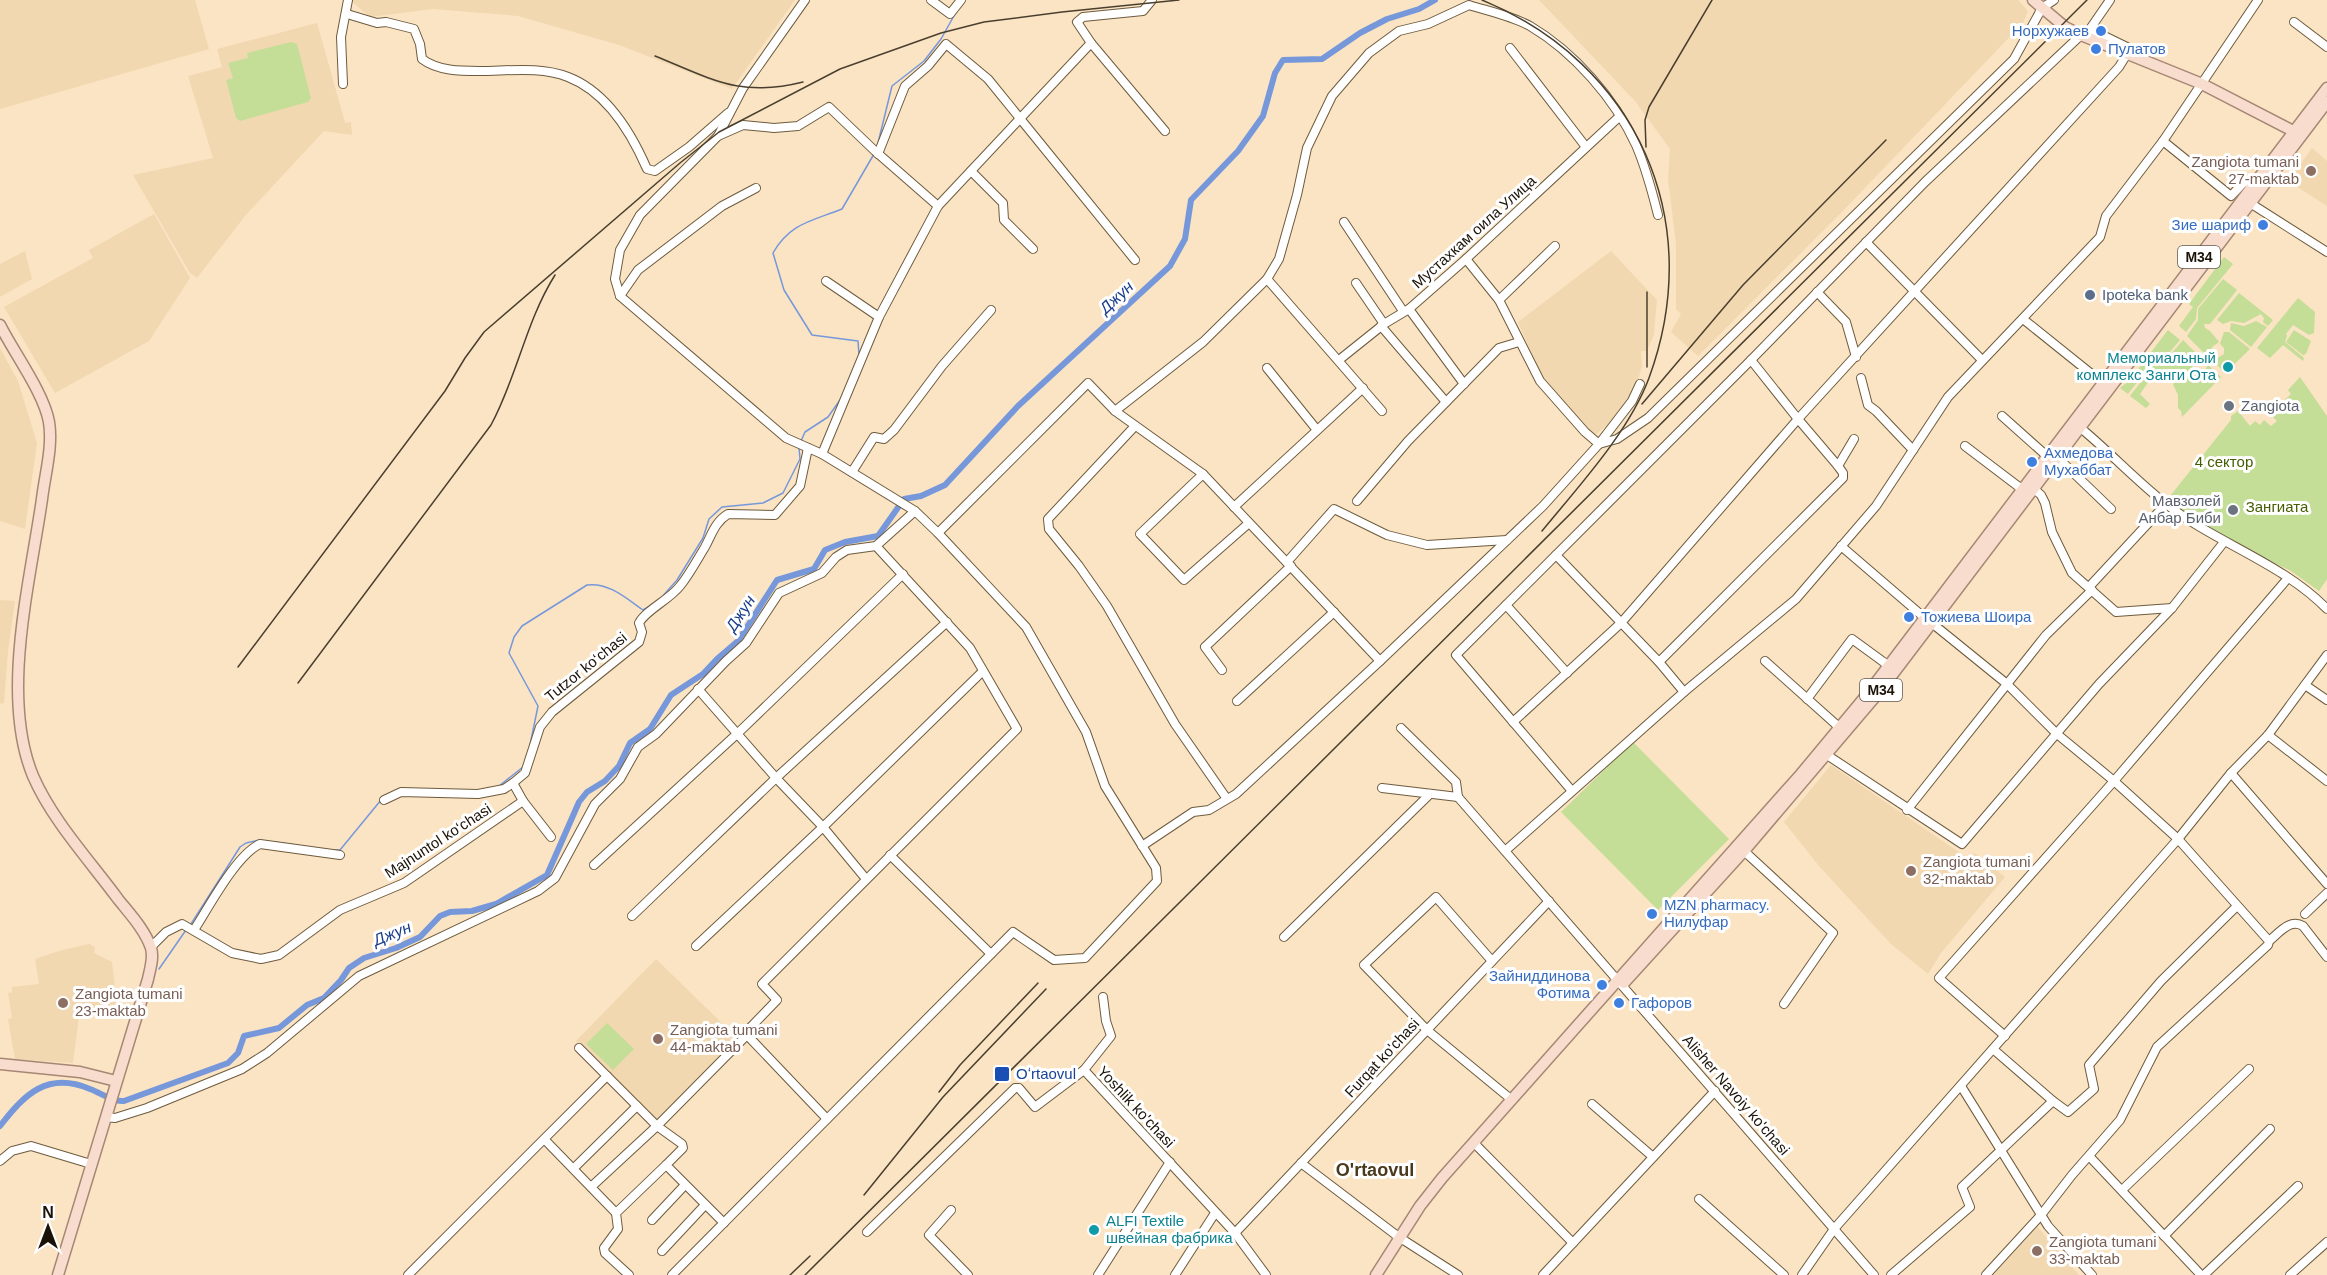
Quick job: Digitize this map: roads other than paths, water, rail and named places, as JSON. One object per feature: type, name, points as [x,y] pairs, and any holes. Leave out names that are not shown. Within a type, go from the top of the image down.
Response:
[{"type":"main road","points":[[2038,4],[2065,27],[2081,35],[2202,84],[2298,133]]},
{"type":"main road","name":"M34","points":[[1383,1275],[1402,1240],[1442,1178],[1620,982],[1744,851],[1827,755],[2028,489],[2250,202],[2327,88]]},
{"type":"main road","name":"M34","points":[[2078,425],[2104,384],[2253,186],[2327,102]]},
{"type":"main road","points":[[0,325],[41,399],[50,430],[39,519],[20,636],[18,699],[25,753],[44,796],[70,835],[143,932],[151,946],[152,954],[148,979],[58,1275]]},
{"type":"main road","name":"M34","points":[[1376,1275],[1436,1195],[1840,728],[1929,621]]},
{"type":"main road","points":[[0,1064],[80,1072],[116,1081]]},
{"type":"street","points":[[343,84],[341,37],[348,0]]},
{"type":"street","points":[[672,1275],[1013,932],[1054,960],[1085,958],[1157,881],[1156,868],[1105,786],[1086,732],[1026,627],[915,511],[822,454],[786,438],[620,296],[615,279],[620,250],[640,215],[718,136],[743,88],[805,0]]},
{"type":"street","points":[[931,0],[950,14],[961,0]]},
{"type":"street","points":[[1152,0],[1143,11],[1083,17],[1077,22],[1091,43],[1165,131]]},
{"type":"street","points":[[1599,444],[1617,439],[1648,418],[2006,67],[2014,58],[2038,4],[2055,0]]},
{"type":"street","points":[[1513,722],[1622,623],[1798,419],[2111,76],[2127,54],[2125,46],[2090,29],[2110,0]]},
{"type":"street","points":[[1505,851],[1683,692],[1796,599],[1876,507],[1948,397],[2100,237],[2106,216],[2163,141],[2258,0]]},
{"type":"street","points":[[1115,411],[1203,342],[1267,279],[1279,259],[1307,148],[1332,96],[1370,53],[1399,31],[1428,24],[1469,5],[1529,25],[1567,54],[1593,82],[1620,116],[1636,145],[1658,215]]},
{"type":"street","points":[[347,14],[376,23],[386,22],[414,29],[420,44],[422,59],[431,66],[462,71],[533,71],[566,76],[591,89],[618,116],[638,148],[647,169],[655,171],[690,147],[728,113]]},
{"type":"street","points":[[2294,22],[2327,47]]},
{"type":"street","points":[[1572,791],[1456,655],[1925,182],[2081,35]]},
{"type":"street","points":[[822,454],[879,317],[938,206],[1091,43]]},
{"type":"street","points":[[878,154],[905,86],[928,66],[946,44],[988,79],[1135,260]]},
{"type":"street","points":[[1510,48],[1587,147]]},
{"type":"street","points":[[718,136],[744,125],[774,128],[798,126],[829,107],[878,154],[938,206]]},
{"type":"street","name":"Мустахкам оила Улица","points":[[1339,360],[1382,325],[1406,310],[1466,259],[1620,116]]},
{"type":"street","points":[[2163,141],[2231,196],[2245,180],[2253,186]]},
{"type":"street","points":[[971,171],[1003,203],[1004,220],[1032,249]]},
{"type":"street","points":[[620,296],[638,270],[722,206],[756,188]]},
{"type":"street","points":[[2250,202],[2327,252]]},
{"type":"street","points":[[1344,222],[1406,310],[1464,384]]},
{"type":"street","points":[[1866,242],[1982,360]]},
{"type":"street","points":[[1499,300],[1555,246]]},
{"type":"street","points":[[1466,259],[1499,300],[1540,381],[1585,432],[1599,444]]},
{"type":"street","points":[[1267,279],[1382,411]]},
{"type":"street","points":[[826,281],[879,317]]},
{"type":"street","points":[[1356,283],[1382,325],[1446,402]]},
{"type":"street","points":[[1817,292],[1846,322],[1856,357]]},
{"type":"street","points":[[852,472],[874,437],[885,440],[942,366],[991,310]]},
{"type":"street","points":[[2023,319],[2104,384]]},
{"type":"street","points":[[1357,501],[1408,441],[1499,348],[1519,342]]},
{"type":"street","points":[[1659,662],[1841,481],[1843,473],[1838,466],[1751,360]]},
{"type":"street","points":[[1267,369],[1317,430]]},
{"type":"street","points":[[1861,378],[1868,405],[1913,450]]},
{"type":"street","points":[[938,533],[1088,383],[1115,411],[1203,474],[1380,661]]},
{"type":"street","points":[[1142,846],[1193,812],[1209,810],[1236,794],[1380,661],[1543,506],[1599,444],[1632,401],[1640,384]]},
{"type":"street","points":[[1234,507],[1363,388]]},
{"type":"street","points":[[2002,416],[2053,457],[2111,509]]},
{"type":"street","points":[[2078,425],[2166,504],[2224,542],[2288,578],[2316,597],[2327,609]]},
{"type":"street","points":[[1136,426],[1048,519],[1049,529],[1080,566],[1107,606],[1175,724],[1227,799]]},
{"type":"street","points":[[1838,466],[1854,439]]},
{"type":"street","points":[[1965,446],[2028,489],[2041,495],[2055,539],[2072,573],[2116,612],[2172,608]]},
{"type":"street","name":"Tutzor ko‘chasi","points":[[513,783],[525,773],[540,727],[552,712],[639,642],[642,632],[639,623],[642,617],[679,587],[721,518],[728,514],[775,515],[800,486],[808,448]]},
{"type":"street","points":[[1203,474],[1140,534],[1184,580],[1249,523]]},
{"type":"street","points":[[1907,810],[2046,634],[2090,589],[2166,504]]},
{"type":"street","points":[[1222,670],[1205,647],[1289,564],[1334,508],[1387,535],[1427,545],[1507,540]]},
{"type":"street","points":[[108,1112],[115,1118],[147,1108],[242,1069],[267,1053],[359,976],[538,891],[555,878],[595,804],[620,779],[638,747],[656,734],[746,643],[779,593],[822,573],[836,557],[847,550],[876,546],[915,511]]},
{"type":"street","points":[[1827,755],[1907,810],[1962,844],[2099,684],[2172,608],[2224,542]]},
{"type":"street","points":[[591,1187],[657,1126],[747,1035],[747,1031],[777,1000],[762,984],[1017,729],[970,648],[876,546]]},
{"type":"street","points":[[1841,546],[2007,684],[2057,734],[2114,781],[2178,839],[2269,941]]},
{"type":"street","points":[[1556,555],[1659,662],[1683,692]]},
{"type":"street","points":[[594,865],[738,733],[903,574]]},
{"type":"street","points":[[2005,1036],[1939,978],[2114,781],[2288,578]]},
{"type":"street","points":[[1506,605],[1567,673]]},
{"type":"street","points":[[1237,701],[1334,612]]},
{"type":"street","points":[[632,916],[776,778],[947,622]]},
{"type":"street","points":[[1806,699],[1852,639],[1890,666]]},
{"type":"street","points":[[1802,1275],[1834,1229],[2178,839],[2231,773],[2268,735],[2327,655]]},
{"type":"street","points":[[1765,661],[1840,728]]},
{"type":"street","points":[[696,946],[823,828],[982,672]]},
{"type":"street","points":[[2305,685],[2327,700]]},
{"type":"street","points":[[698,689],[866,879]]},
{"type":"street","name":"Alisher Navoiy ko'chasi","points":[[1401,728],[1456,782],[1458,797],[1874,1275]]},
{"type":"street","points":[[2268,735],[2327,781]]},
{"type":"street","points":[[2231,773],[2327,884]]},
{"type":"street","points":[[384,800],[401,792],[478,794],[504,789],[513,783],[523,801],[551,837]]},
{"type":"street","points":[[1382,788],[1458,797]]},
{"type":"street","points":[[1284,937],[1431,794]]},
{"type":"street","name":"Majnuntol ko‘chasi","points":[[191,928],[232,952],[261,959],[279,955],[340,910],[404,883],[523,801]]},
{"type":"street","points":[[151,946],[166,932],[182,924],[191,928],[250,848],[260,844],[340,855]]},
{"type":"street","points":[[1744,851],[1833,933],[1784,1004]]},
{"type":"street","points":[[890,855],[991,954]]},
{"type":"street","points":[[2305,914],[2327,893]]},
{"type":"street","points":[[1492,961],[1436,897],[1364,965],[1427,1030],[1512,1100]]},
{"type":"street","name":"Furqat ko'chasi","points":[[1235,1233],[1549,901]]},
{"type":"street","points":[[1993,1049],[2068,1112],[2094,1089],[2090,1065],[2161,981],[2237,906]]},
{"type":"street","points":[[1986,1275],[2041,1215],[2120,1120],[2157,1047],[2268,945],[2269,941],[2292,923],[2297,923],[2303,926],[2327,957]]},
{"type":"street","points":[[867,1232],[1015,1088],[1019,1088],[1035,1107],[1083,1070],[1111,1036],[1106,1021],[1103,997]]},
{"type":"street","points":[[747,1035],[827,1119]]},
{"type":"street","points":[[579,1048],[657,1126],[683,1146],[616,1213]]},
{"type":"street","points":[[2121,1190],[2249,1069]]},
{"type":"street","name":"Yoshlik ko'chasi","points":[[1083,1070],[1235,1233],[1266,1275]]},
{"type":"street","points":[[408,1275],[607,1076]]},
{"type":"street","points":[[1961,1086],[2048,1226],[2092,1275]]},
{"type":"street","points":[[1543,1275],[1715,1091]]},
{"type":"street","points":[[1891,1275],[1970,1207],[1962,1187],[2053,1101]]},
{"type":"street","points":[[1592,1104],[1653,1157]]},
{"type":"street","points":[[574,1168],[637,1106]]},
{"type":"street","points":[[2164,1236],[2270,1129]]},
{"type":"street","points":[[545,1140],[616,1213],[618,1229],[604,1248],[605,1253],[628,1275]]},
{"type":"street","points":[[0,1161],[12,1151],[31,1146],[91,1164]]},
{"type":"street","points":[[1478,1147],[1573,1243]]},
{"type":"street","points":[[2090,1156],[2202,1275],[2298,1186]]},
{"type":"street","name":"Yoshlik ko'chasi","points":[[1098,1275],[1170,1162]]},
{"type":"street","points":[[1301,1163],[1402,1240],[1458,1275]]},
{"type":"street","points":[[666,1165],[684,1186],[724,1223]]},
{"type":"street","points":[[652,1220],[684,1186]]},
{"type":"street","points":[[1698,1199],[1784,1275]]},
{"type":"street","points":[[662,1251],[705,1205]]},
{"type":"street","points":[[951,1210],[929,1235],[968,1275]]},
{"type":"street","points":[[1175,1275],[1215,1213]]},
{"type":"street","points":[[2290,1275],[2327,1242]]},
{"type":"waterway","name":"Джун","points":[[0,1126],[28,1095],[49,1084],[75,1084],[111,1099],[124,1101],[228,1063],[238,1053],[244,1036],[279,1028],[307,1005],[324,998],[349,968],[364,958],[396,948],[420,937],[440,916],[450,912],[472,911],[496,904],[547,875],[579,802],[587,792],[605,781],[619,766],[630,743],[650,729],[671,695],[703,674],[738,641],[777,580],[814,569],[825,550],[845,542],[878,536],[904,499],[921,496],[945,485],[1018,406],[1170,266],[1185,239],[1191,200],[1238,151],[1263,116],[1275,73],[1283,60],[1322,59],[1360,33],[1387,19],[1419,9],[1435,0]]},
{"type":"waterway","points":[[877,147],[892,86],[924,61],[941,39],[955,14]]},
{"type":"waterway","points":[[859,355],[858,341],[812,335],[784,290],[773,253],[794,229],[842,209],[874,154]]},
{"type":"waterway","points":[[801,441],[805,432],[828,417],[840,400]]},
{"type":"waterway","points":[[661,598],[677,580],[703,538],[709,519],[722,507],[763,503],[783,493],[800,459],[799,448]]},
{"type":"waterway","points":[[530,745],[538,706],[509,653],[514,637],[522,626],[587,585],[609,588],[643,610],[650,606]]},
{"type":"waterway","points":[[499,786],[523,767]]},
{"type":"waterway","points":[[335,850],[340,850],[381,800]]},
{"type":"waterway","points":[[191,924],[240,847],[259,840]]},
{"type":"waterway","points":[[275,842],[309,847]]},
{"type":"waterway","points":[[159,969],[186,930]]},
{"type":"railway","points":[[238,667],[445,391],[484,332],[719,132],[840,69],[941,33],[984,22],[1179,0]]},
{"type":"railway","points":[[1482,0],[1536,28],[1582,64],[1618,106],[1645,154],[1663,206],[1669,261],[1665,319],[1649,378],[1616,439],[1542,531]]},
{"type":"railway","points":[[1646,147],[1645,120],[1649,107],[1712,0]]},
{"type":"railway","points":[[805,1275],[2087,0]]},
{"type":"railway","points":[[655,56],[710,79],[744,87],[761,88],[803,82]]},
{"type":"railway","points":[[1642,404],[1743,285],[1886,140]]},
{"type":"railway","points":[[298,683],[491,425],[508,388],[536,311],[555,275]]},
{"type":"railway","points":[[1647,292],[1647,367]]},
{"type":"railway","points":[[939,1092],[960,1065],[1038,983]]},
{"type":"railway","points":[[864,1195],[943,1097],[1046,989]]},
{"type":"railway","points":[[790,1275],[810,1256]]},
{"type":"place","name":"Норхужаев","points":[[2101,31]]},
{"type":"place","name":"Пулатов","points":[[2096,49]]},
{"type":"place","name":"Zangiota tumani 27-maktab","points":[[2311,171]]},
{"type":"place","name":"Зие шариф","points":[[2263,225]]},
{"type":"place","name":"Ipoteka bank","points":[[2090,295]]},
{"type":"place","name":"Мемориальный комплекс Занги Ота","points":[[2228,367]]},
{"type":"place","name":"Zangiota","points":[[2229,406]]},
{"type":"place","name":"Ахмедова Мухаббат","points":[[2032,462]]},
{"type":"place","name":"Мавзолей Анбар Биби","points":[[2233,510]]},
{"type":"place","name":"Тожиева Шоира","points":[[1909,617]]},
{"type":"place","name":"Zangiota tumani 32-maktab","points":[[1911,871]]},
{"type":"place","name":"MZN pharmacy. Нилуфар","points":[[1652,914]]},
{"type":"place","name":"Зайниддинова Фотима","points":[[1602,985]]},
{"type":"place","name":"Zangiota tumani 23-maktab","points":[[63,1003]]},
{"type":"place","name":"Гафоров","points":[[1619,1003]]},
{"type":"place","name":"Zangiota tumani 44-maktab","points":[[658,1039]]},
{"type":"place","name":"Oʻrtaovul","points":[[1002,1074]]},
{"type":"place","name":"ALFI Textile швейная фабрика","points":[[1094,1230]]},
{"type":"place","name":"Zangiota tumani 33-maktab","points":[[2037,1251]]},
{"type":"district","name":"O'rtaovul","points":[[1375,1170]]},
{"type":"park label","name":"4 сектор","points":[[2224,462]]},
{"type":"park label","name":"Зангиата","points":[[2277,507]]}]
